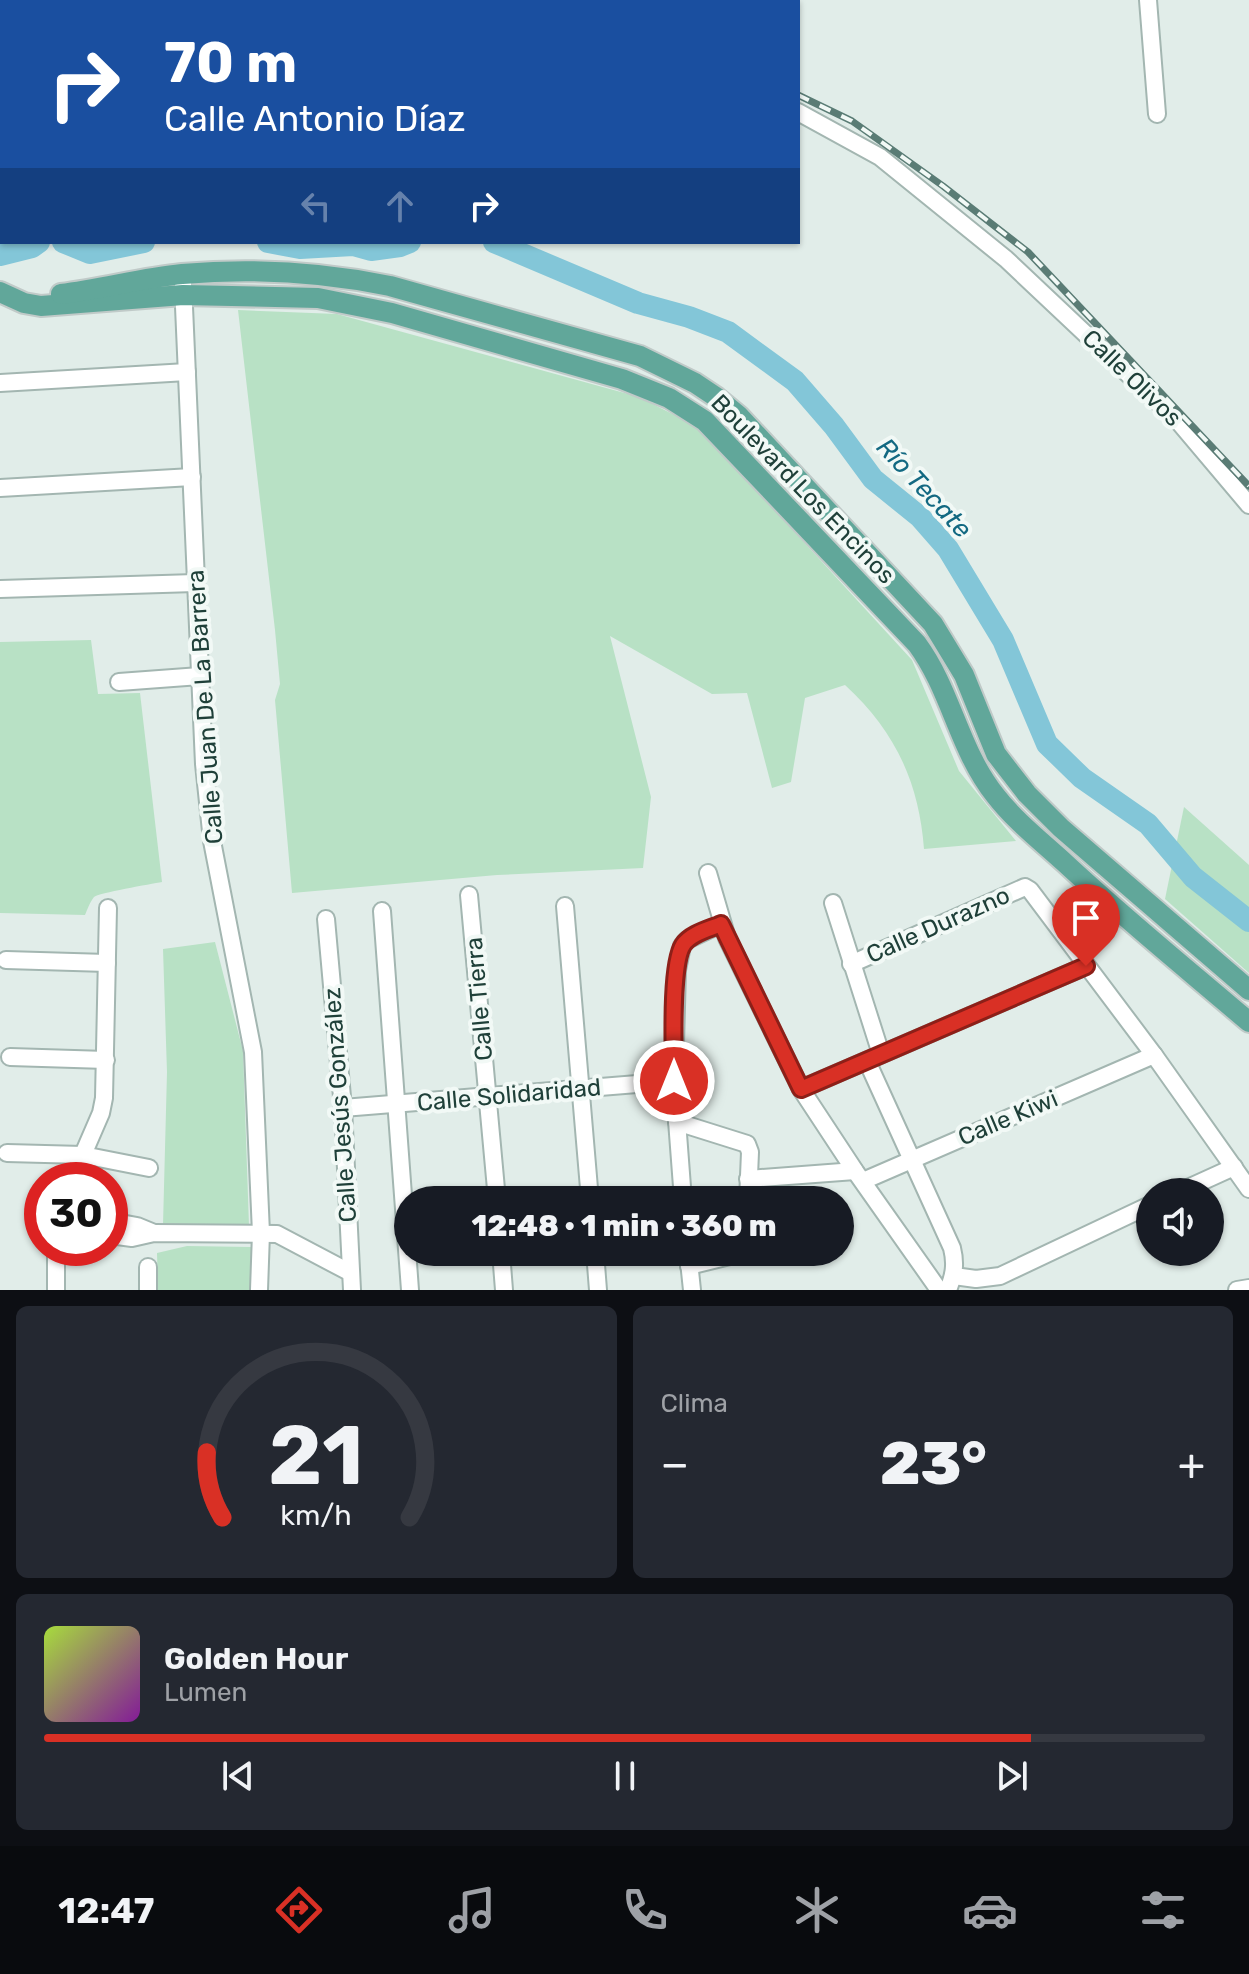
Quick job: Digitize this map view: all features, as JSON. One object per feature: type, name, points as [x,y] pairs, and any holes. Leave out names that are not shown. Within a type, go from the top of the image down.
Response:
[{"type":"main road","name":"Boulevard Los Encinos","points":[[1,284],[25,292],[59,294],[301,273],[365,281],[640,356],[695,383],[739,416],[933,624],[964,675],[996,754],[1010,774],[1061,828],[1249,990]]},
{"type":"main road","name":"Boulevard Los Encinos","points":[[183,285],[363,305],[622,379],[646,387],[689,409],[732,447],[917,644],[935,674],[974,764],[1011,814],[1084,881],[1249,1022]]},
{"type":"main road","points":[[1084,881],[1099,861]]},
{"type":"street","points":[[1148,0],[1157,114]]},
{"type":"street","name":"Calle Olivos","points":[[800,113],[880,157],[1006,259],[1179,422],[1249,505]]},
{"type":"street","name":"Calle Juan De La Barrera","points":[[183,285],[204,764],[212,841],[253,1052],[261,1233],[259,1290]]},
{"type":"street","points":[[0,383],[187,372]]},
{"type":"street","points":[[0,488],[192,477]]},
{"type":"street","points":[[0,589],[195,583]]},
{"type":"street","points":[[119,682],[200,676]]},
{"type":"street","points":[[708,873],[721,924],[801,1089],[939,1290]]},
{"type":"street","name":"Calle Durazno","points":[[851,964],[1025,887],[1086,966]]},
{"type":"street","name":"Calle Tierra","points":[[469,895],[496,1186]]},
{"type":"street","points":[[833,903],[874,1058],[910,1160],[952,1248],[956,1262],[951,1283],[1000,1276],[1136,1212]]},
{"type":"street","points":[[565,906],[589,1186]]},
{"type":"street","points":[[80,1162],[103,1106],[108,908]]},
{"type":"street","points":[[382,911],[410,1290]]},
{"type":"street","name":"Calle Jesús González","points":[[326,919],[343,1108],[352,1282]]},
{"type":"street","points":[[682,1186],[674,1081],[677,970],[682,946],[695,935],[721,924]]},
{"type":"street","points":[[6,960],[107,963]]},
{"type":"street","points":[[801,1089],[1086,966],[1249,1189]]},
{"type":"street","name":"Calle Kiwi","points":[[748,1179],[859,1176],[910,1160],[1154,1055]]},
{"type":"street","points":[[10,1057],[106,1060]]},
{"type":"street","name":"Calle Solidaridad","points":[[343,1108],[674,1081]]},
{"type":"street","points":[[677,1122],[747,1144],[750,1152],[748,1186]]},
{"type":"street","points":[[7,1153],[83,1155],[149,1168]]},
{"type":"street","points":[[1210,1178],[1234,1167]]},
{"type":"street","points":[[128,1224],[154,1233]]},
{"type":"street","points":[[128,1237],[154,1233],[261,1233],[284,1237],[352,1282]]},
{"type":"street","points":[[56,1266],[56,1290]]},
{"type":"street","points":[[502,1266],[504,1290]]},
{"type":"street","points":[[596,1266],[598,1290]]},
{"type":"street","points":[[689,1266],[692,1290]]},
{"type":"street","points":[[148,1267],[148,1290]]},
{"type":"street","points":[[1237,1290],[1249,1288]]},
{"type":"green space","points":[[238,310],[337,314],[639,397],[690,423],[712,442],[912,660],[959,771],[1016,841],[924,849],[917,802],[901,759],[878,721],[845,685],[805,698],[791,782],[772,788],[747,693],[712,694],[610,636],[651,797],[643,868],[497,875],[292,893],[275,700],[280,684],[275,630]]},
{"type":"green space","points":[[91,640],[98,694],[140,693],[162,882],[98,895],[85,915],[0,913],[0,642]]},
{"type":"green space","points":[[1184,807],[1249,865],[1249,973],[1165,899]]},
{"type":"green space","points":[[215,942],[243,1051],[249,1226],[163,1225],[167,1072],[163,949]]},
{"type":"green space","points":[[187,1246],[251,1247],[252,1290],[158,1290],[157,1253]]},
{"type":"waterway","name":"Río Tecate","points":[[0,255],[36,244]]},
{"type":"waterway","name":"Río Tecate","points":[[68,244],[90,253],[134,244]]},
{"type":"waterway","name":"Río Tecate","points":[[279,244],[300,248],[353,245],[371,250],[405,244]]},
{"type":"waterway","name":"Río Tecate","points":[[499,244],[638,303],[728,332],[795,381],[834,426],[873,479],[920,517],[948,549],[1003,640],[1047,744],[1082,778],[1148,824],[1193,877],[1249,921]]},
{"type":"railway","points":[[800,96],[852,121],[1028,252],[1249,486]]},
{"type":"route","points":[[674,1081],[677,970],[682,946],[695,935],[721,924],[801,1089],[1086,966]]}]
